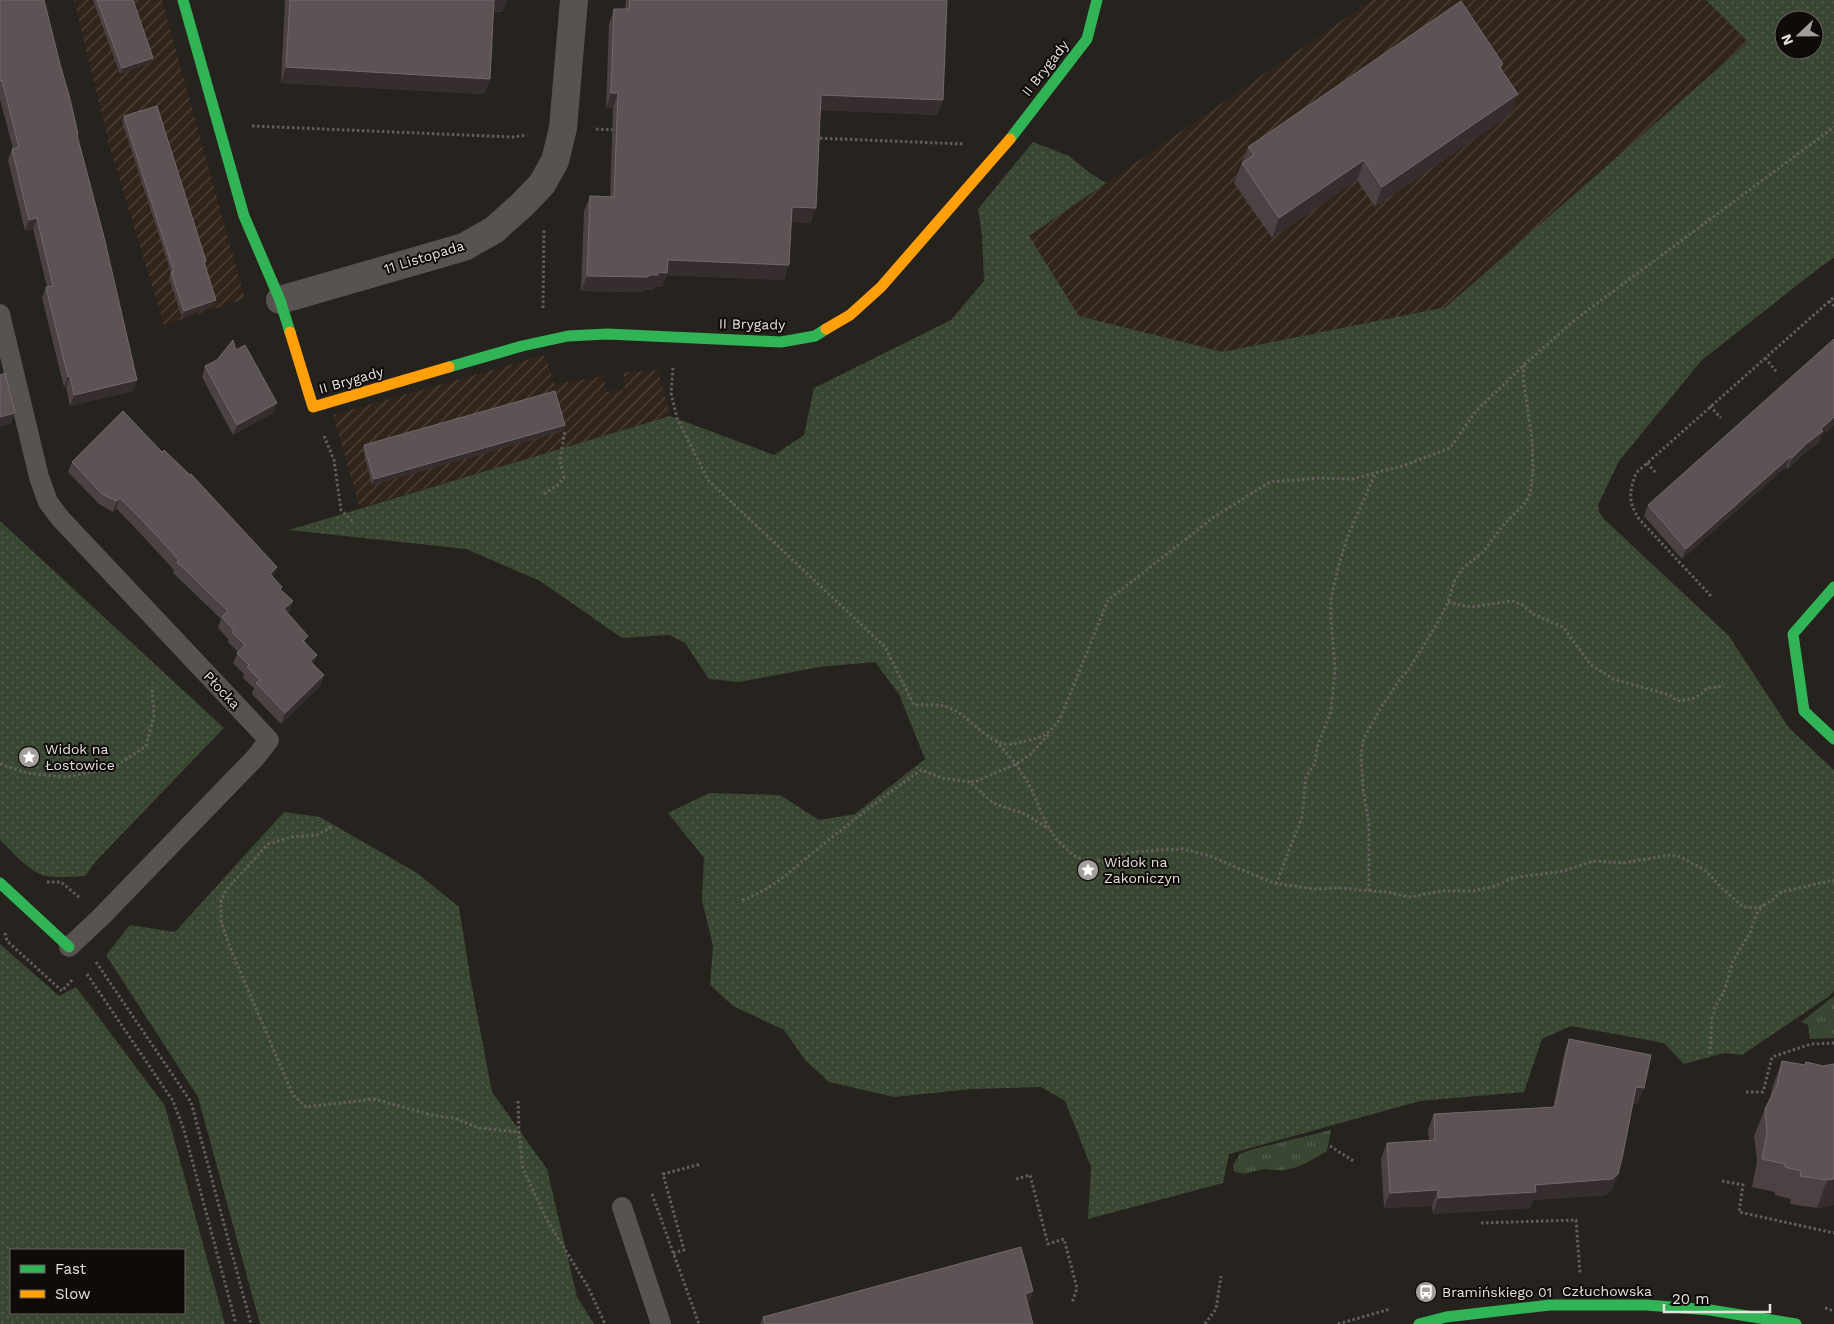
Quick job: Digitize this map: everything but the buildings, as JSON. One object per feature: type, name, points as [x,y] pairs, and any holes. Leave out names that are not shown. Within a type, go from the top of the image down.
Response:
[{"type":"street","points":[[183,0],[197,56],[219,125],[244,216],[280,300],[313,407]]},
{"type":"street","name":"11 Listopada","points":[[280,300],[464,247],[494,230],[542,184],[555,162],[563,128],[574,0]]},
{"type":"street","name":"II Brygady","points":[[313,407],[522,346],[568,336],[607,334],[781,342],[815,336],[850,316],[881,288],[1005,145],[1087,39],[1097,0]]},
{"type":"street","points":[[1834,587],[1793,634],[1804,711],[1834,739]]},
{"type":"street","name":"Płocka","points":[[0,883],[69,947]]},
{"type":"street","name":"Człuchowska","points":[[1419,1324],[1446,1317],[1550,1305],[1646,1305],[1709,1317],[1796,1324]]},
{"type":"lane","name":"Płocka","points":[[0,314],[39,477],[48,502],[60,518],[268,740],[255,758],[101,917],[69,947]]},
{"type":"lane","points":[[622,1207],[661,1324]]},
{"type":"path","points":[[219,125],[512,138],[563,128],[622,130]]},
{"type":"path","points":[[742,900],[759,894],[782,879],[826,842],[921,770],[942,778],[970,782],[977,781],[1016,764],[1030,754],[1060,719],[1108,600],[1214,517],[1270,482],[1319,478],[1352,479],[1403,466],[1450,448],[1476,411],[1576,319],[1834,127]]},
{"type":"path","points":[[808,138],[1005,145]]},
{"type":"path","points":[[543,309],[544,252]]},
{"type":"path","points":[[1710,596],[1639,519],[1631,506],[1630,488],[1636,473],[1834,297]]},
{"type":"path","points":[[1829,301],[1834,306]]},
{"type":"path","points":[[676,337],[671,393],[677,418],[708,480],[885,647],[914,705],[936,704],[951,708],[963,714],[996,742],[1016,764],[1031,788],[1045,821],[1056,839],[1073,855],[1088,862],[1103,860],[1125,853],[1183,850],[1210,856],[1276,884],[1314,889],[1338,888],[1387,892],[1410,897],[1442,891],[1473,891],[1492,887],[1513,878],[1564,871],[1593,861],[1624,863],[1670,855],[1680,857],[1705,870],[1743,908],[1758,908],[1771,901],[1781,892],[1834,880]]},
{"type":"path","points":[[1764,358],[1776,371]]},
{"type":"path","points":[[1369,891],[1369,824],[1363,789],[1361,754],[1364,738],[1380,709],[1409,669],[1428,638],[1448,602],[1454,582],[1462,568],[1482,552],[1505,523],[1524,505],[1530,494],[1534,474],[1532,439],[1525,404],[1524,365]]},
{"type":"path","points":[[1710,406],[1721,418]]},
{"type":"path","points":[[313,407],[320,430],[334,460],[340,510],[352,521]]},
{"type":"path","points":[[544,494],[560,484],[564,477],[560,461],[565,430]]},
{"type":"path","points":[[1647,463],[1657,474]]},
{"type":"path","points":[[1276,884],[1302,817],[1306,777],[1315,763],[1317,748],[1331,711],[1335,668],[1331,599],[1338,568],[1347,538],[1376,473]]},
{"type":"path","points":[[1448,602],[1471,607],[1512,601],[1523,605],[1533,614],[1563,627],[1590,666],[1612,679],[1670,695],[1677,701],[1692,699],[1707,688],[1724,686]]},
{"type":"path","points":[[0,764],[27,773],[67,777],[113,768],[146,746],[154,716],[152,687]]},
{"type":"path","points":[[996,742],[1008,744],[1035,739],[1049,734]]},
{"type":"path","points":[[970,782],[993,803],[1025,814],[1050,830]]},
{"type":"path","points":[[330,826],[330,828],[317,835],[291,837],[268,844],[228,888],[221,900],[221,921],[231,950],[293,1095],[306,1107],[374,1099],[434,1116],[454,1118],[479,1128],[519,1132]]},
{"type":"path","points":[[1710,1054],[1714,1007],[1724,992],[1733,961],[1750,933],[1756,915],[1763,905]]},
{"type":"path","points":[[98,964],[191,1102],[251,1324]]},
{"type":"path","points":[[84,969],[173,1101],[184,1130],[236,1324]]},
{"type":"path","points":[[1746,1092],[1763,1092],[1772,1057],[1811,1044],[1834,1043]]},
{"type":"path","points":[[518,1101],[519,1132],[524,1169],[547,1220],[588,1287],[605,1324]]},
{"type":"path","points":[[1330,1146],[1355,1162]]},
{"type":"path","points":[[673,1253],[684,1250],[663,1174],[701,1164]]},
{"type":"path","points":[[1016,1179],[1030,1175],[1048,1244],[1064,1240],[1077,1288],[1072,1303]]},
{"type":"path","points":[[1722,1181],[1743,1185],[1739,1212],[1834,1233]]},
{"type":"path","points":[[652,1194],[699,1324]]},
{"type":"path","points":[[1481,1223],[1576,1220],[1578,1259]]},
{"type":"path","points":[[1205,1324],[1216,1309],[1221,1276]]},
{"type":"shaded area","points":[[74,0],[162,0],[245,299],[164,325],[110,148]]},
{"type":"shaded area","points":[[1372,0],[1706,0],[1749,41],[1446,307],[1223,352],[1079,316],[1029,236]]},
{"type":"shaded area","points":[[544,355],[555,384],[604,376],[606,392],[625,389],[623,373],[658,370],[670,416],[360,508],[333,415]]},
{"type":"green space","points":[[1706,0],[1834,0],[1834,258],[1702,360],[1619,461],[1598,505],[1599,512],[1604,519],[1729,636],[1789,728],[1834,770],[1834,991],[1742,1055],[1724,1053],[1684,1064],[1664,1043],[1571,1026],[1542,1039],[1524,1092],[1420,1101],[1229,1154],[1223,1183],[1088,1219],[1091,1167],[1065,1101],[1041,1087],[972,1089],[894,1097],[829,1082],[805,1060],[784,1030],[733,1006],[710,985],[713,946],[702,900],[704,858],[668,813],[709,793],[780,795],[819,820],[855,814],[925,759],[899,694],[875,662],[819,667],[739,682],[709,679],[685,643],[669,635],[622,638],[540,581],[466,549],[289,530],[670,416],[774,455],[804,435],[814,388],[951,320],[984,281],[982,235],[978,209],[1033,142],[1069,156],[1106,183],[1029,236],[1079,316],[1223,352],[1446,307],[1748,42]]},
{"type":"green space","points":[[0,521],[224,728],[96,861],[85,876],[56,877],[40,874],[28,866],[0,840]]},
{"type":"green space","points":[[284,812],[320,817],[417,873],[459,907],[492,1092],[547,1169],[577,1297],[594,1324],[260,1324],[198,1097],[106,955],[130,925],[175,932]]},
{"type":"green space","points":[[0,944],[59,996],[76,987],[165,1106],[225,1324],[0,1324]]},
{"type":"green space","points":[[1834,996],[1834,1038],[1810,1039],[1808,1025],[1801,1022]]},
{"type":"green space","points":[[1331,1130],[1327,1151],[1300,1166],[1278,1170],[1264,1169],[1245,1174],[1234,1171],[1233,1165],[1240,1154]]},
{"type":"traffic: fast","points":[[183,0],[244,216],[280,300],[290,332]]},
{"type":"traffic: fast","points":[[1010,139],[1087,39],[1097,0]]},
{"type":"traffic: fast","points":[[449,367],[522,346],[568,336],[607,334],[781,342],[815,336],[826,329]]},
{"type":"traffic: fast","points":[[1834,587],[1793,634],[1804,711],[1834,739]]},
{"type":"traffic: fast","points":[[0,883],[69,947]]},
{"type":"traffic: fast","points":[[1419,1324],[1446,1317],[1550,1305],[1646,1305],[1710,1310],[1796,1324]]},
{"type":"traffic: slow","points":[[826,329],[850,315],[881,287],[1010,139]]},
{"type":"traffic: slow","points":[[290,332],[313,407],[449,367]]},
{"type":"place","name":"Widok na Łostowice","points":[[29,757]]},
{"type":"place","name":"Widok na Zakoniczyn","points":[[1088,870]]},
{"type":"place","name":"Bramińskiego 01","points":[[1426,1292]]}]
